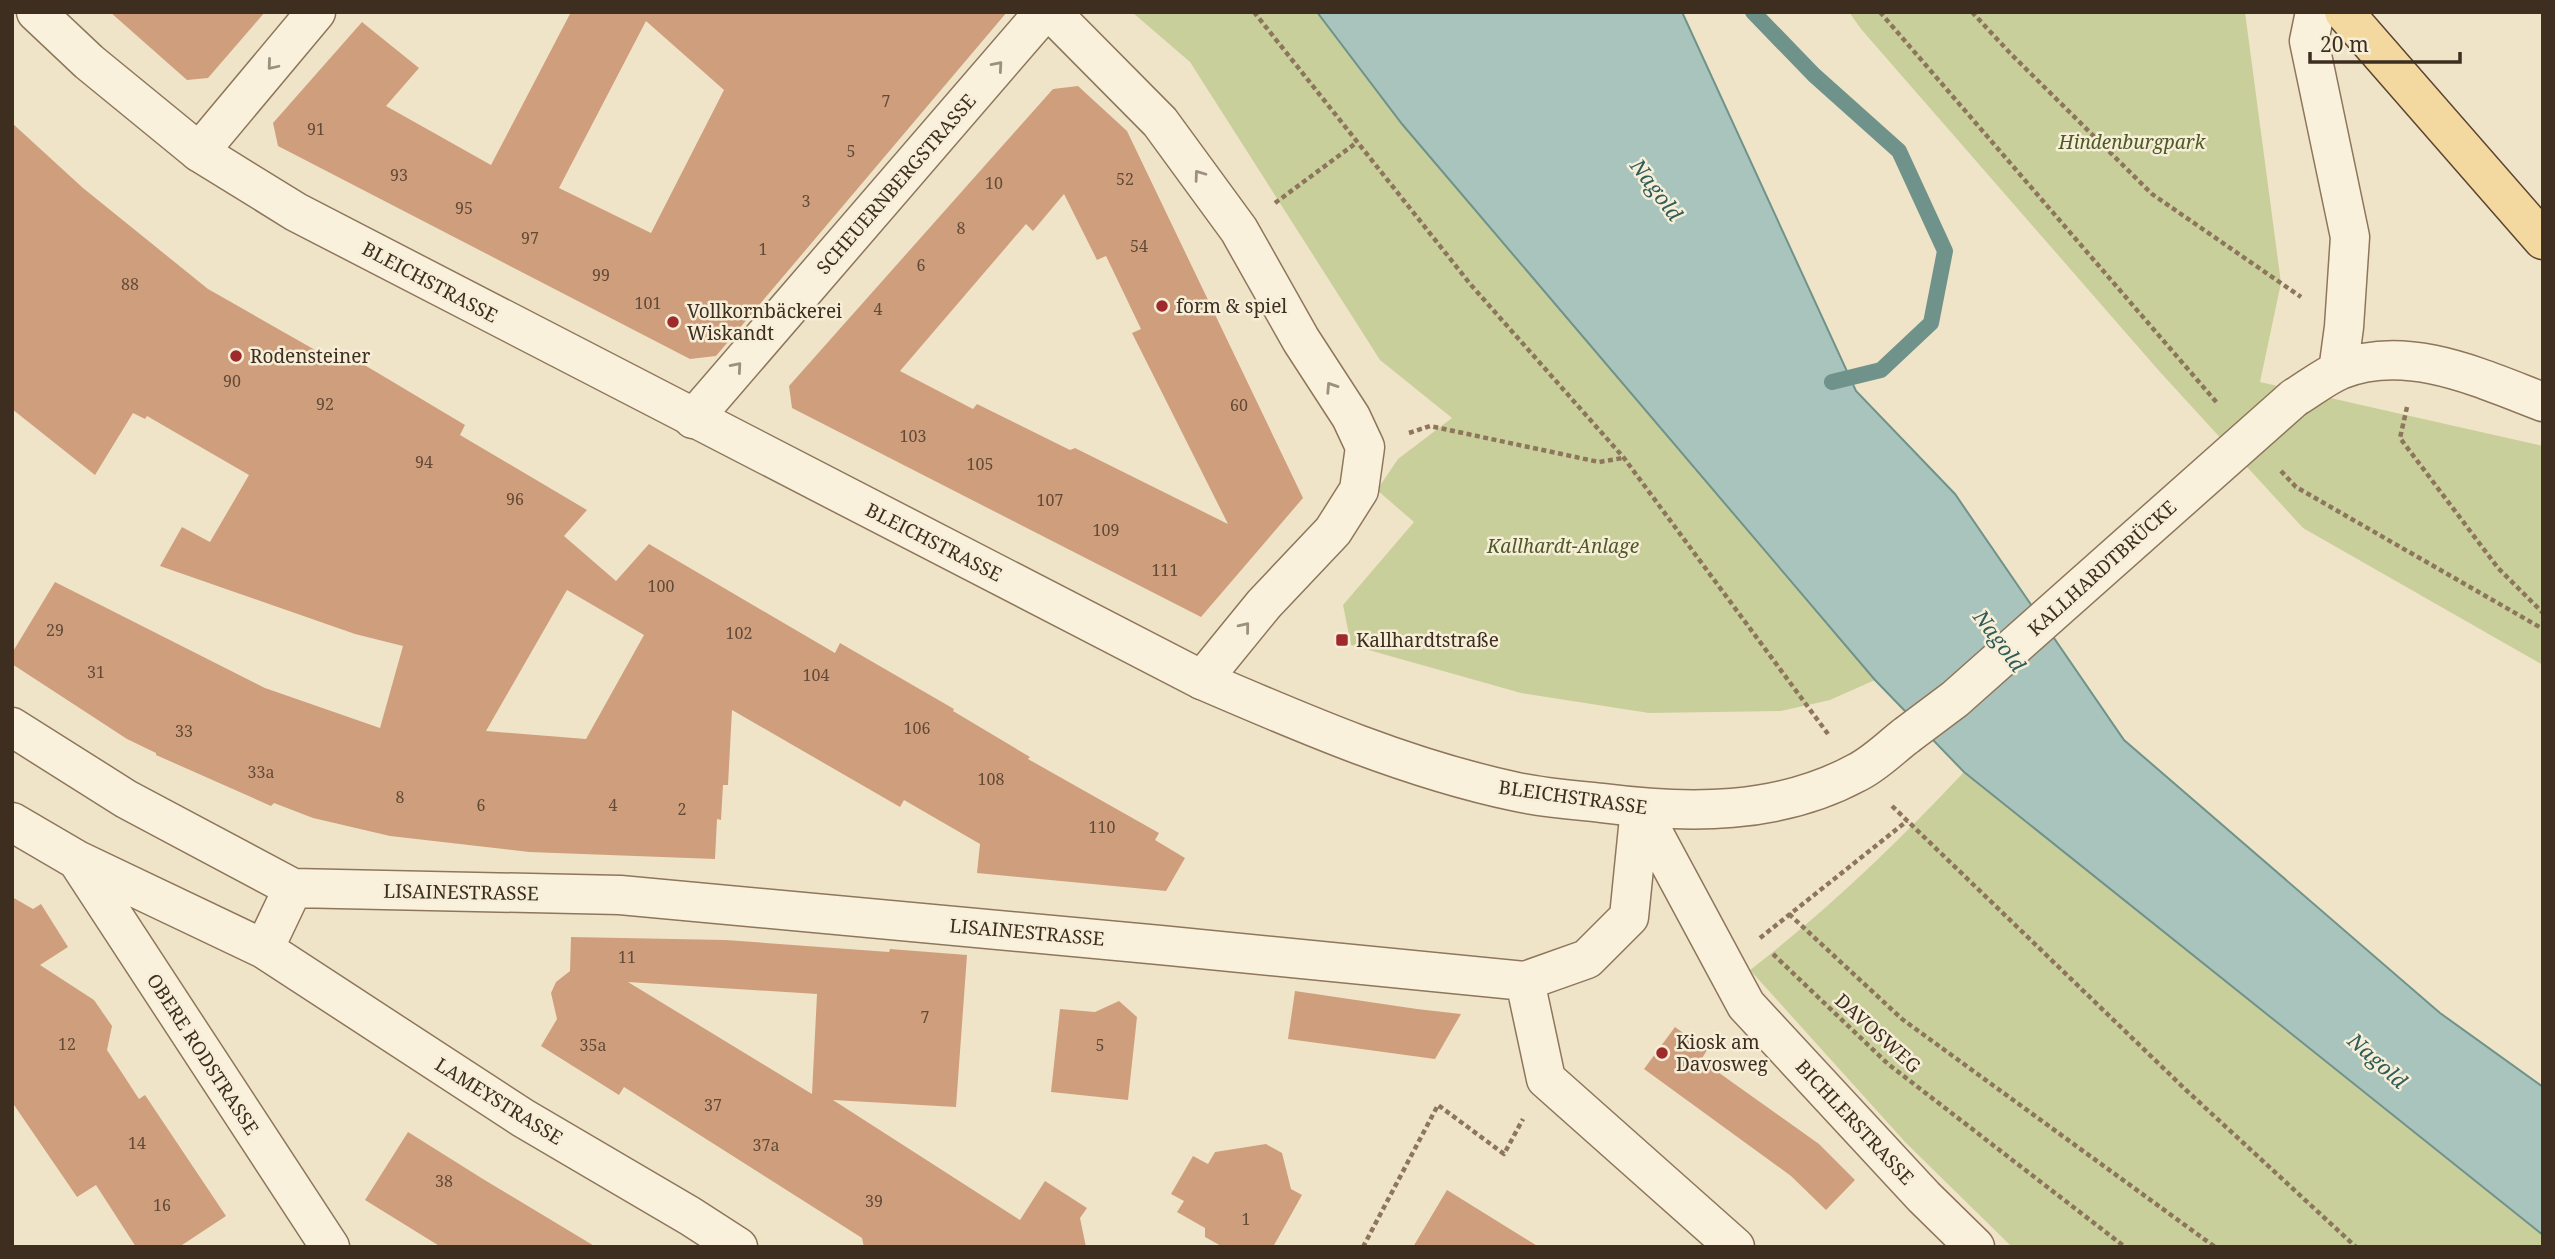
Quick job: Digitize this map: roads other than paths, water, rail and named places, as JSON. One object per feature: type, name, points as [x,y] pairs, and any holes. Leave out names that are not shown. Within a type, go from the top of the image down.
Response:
[{"type":"main road","points":[[2344,12],[2543,240]]},
{"type":"street","name":"BLEICHSTRASSE","points":[[36,12],[89,62],[199,152],[296,212],[692,419],[1202,680],[1303,723],[1439,772],[1519,793],[1640,808],[1694,810],[1766,806],[1804,795],[1858,773],[1907,735]]},
{"type":"street","points":[[199,152],[316,12]]},
{"type":"street","name":"SCHEUERNBERGSTRASSE","points":[[692,419],[1044,12]]},
{"type":"street","points":[[1051,12],[1160,122],[1239,230],[1301,340],[1351,417],[1365,447],[1359,490],[1333,531],[1264,604],[1202,680]]},
{"type":"street","points":[[2315,12],[2309,41],[2350,237],[2338,371]]},
{"type":"street","name":"KALLHARDTBRÜCKE","points":[[1907,735],[1955,699],[2294,398],[2338,371],[2372,360],[2417,361],[2470,374],[2543,402]]},
{"type":"street","points":[[12,727],[126,799],[293,888],[264,949]]},
{"type":"street","name":"LISAINESTRASSE","points":[[293,888],[620,895],[1160,944],[1525,981],[1587,959],[1629,917],[1640,808]]},
{"type":"street","name":"BICHLERSTRASSE","points":[[1640,808],[1746,1005],[1924,1197],[1975,1247]]},
{"type":"street","name":"LAMEYSTRASSE","points":[[12,822],[77,860],[264,949],[523,1118],[738,1247]]},
{"type":"street","name":"OBERE RODSTRASSE","points":[[77,860],[330,1247]]},
{"type":"street","points":[[1525,981],[1546,1079],[1735,1247]]},
{"type":"water","name":"Nagold","points":[[1317,12],[1682,12],[1856,391],[1955,494],[2124,740],[2440,1013],[2543,1087],[2543,1235],[1964,772],[1875,680],[1402,124]]},
{"type":"waterway","points":[[1753,12],[1814,75],[1899,151],[1945,251],[1931,323],[1881,370],[1832,382]]},
{"type":"place","name":"form & spiel","points":[[1162,306]]},
{"type":"place","name":"Vollkornbäckerei Wiskandt","points":[[673,322]]},
{"type":"place","name":"Rodensteiner","points":[[236,356]]},
{"type":"place","name":"Kallhardtstraße","points":[[1342,640]]},
{"type":"place","name":"Kiosk am Davosweg","points":[[1662,1053]]},
{"type":"park label","name":"Hindenburgpark","points":[[2132,142]]},
{"type":"park label","name":"Kallhardt-Anlage","points":[[1563,546]]}]
